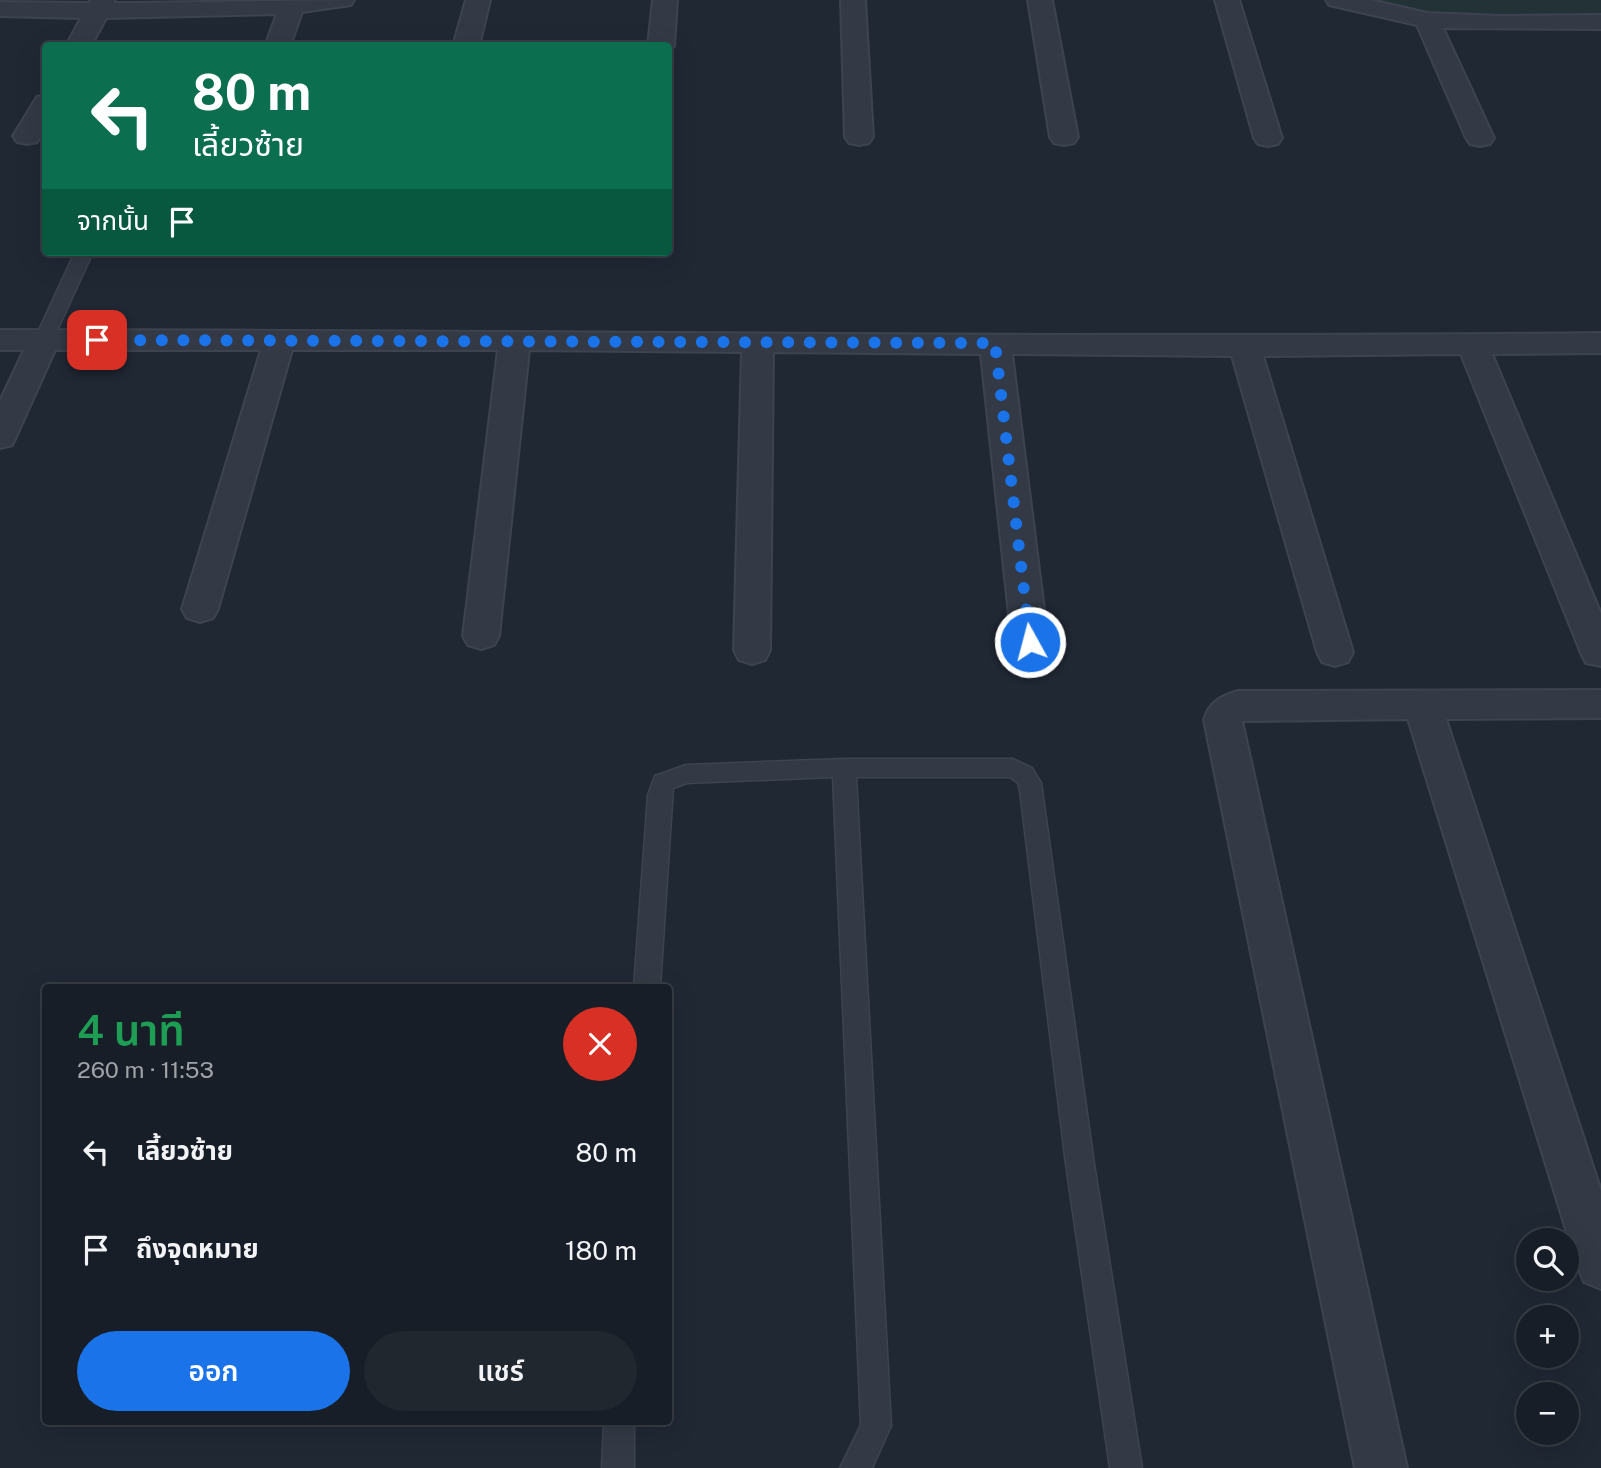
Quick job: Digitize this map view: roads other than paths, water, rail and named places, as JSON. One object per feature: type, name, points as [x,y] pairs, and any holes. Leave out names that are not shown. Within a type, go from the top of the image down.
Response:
[{"type":"street","points":[[0,9],[342,0]]},
{"type":"street","points":[[467,42],[478,0]]},
{"type":"street","points":[[661,42],[665,0]]},
{"type":"street","points":[[853,0],[859,136]]},
{"type":"street","points":[[1040,0],[1064,137]]},
{"type":"street","points":[[1227,0],[1268,138]]},
{"type":"street","points":[[1338,0],[1427,20],[1501,23],[1601,22]]},
{"type":"street","points":[[278,42],[293,3]]},
{"type":"street","points":[[80,42],[100,6]]},
{"type":"street","points":[[1427,20],[1480,138]]},
{"type":"street","points":[[27,136],[42,110]]},
{"type":"street","points":[[0,436],[44,339]]},
{"type":"street","points":[[0,340],[515,340],[1245,347],[1601,343]]},
{"type":"street","points":[[481,636],[515,340]]},
{"type":"street","points":[[200,609],[279,341]]},
{"type":"street","points":[[752,650],[758,343]]},
{"type":"street","points":[[995,343],[1030,642]]},
{"type":"street","points":[[1472,344],[1599,653]]},
{"type":"street","points":[[1245,347],[1335,652]]},
{"type":"street","points":[[1422,704],[1601,1265]]},
{"type":"street","points":[[1381,1468],[1223,720],[1225,713],[1238,705],[1601,704]]},
{"type":"lane","points":[[44,339],[82,256]]},
{"type":"lane","points":[[844,768],[876,1426],[856,1468]]},
{"type":"lane","points":[[647,984],[663,782],[686,774],[844,768],[1013,768],[1023,772],[1030,780],[1080,1164],[1126,1468]]},
{"type":"lane","points":[[618,1468],[620,1425]]}]
